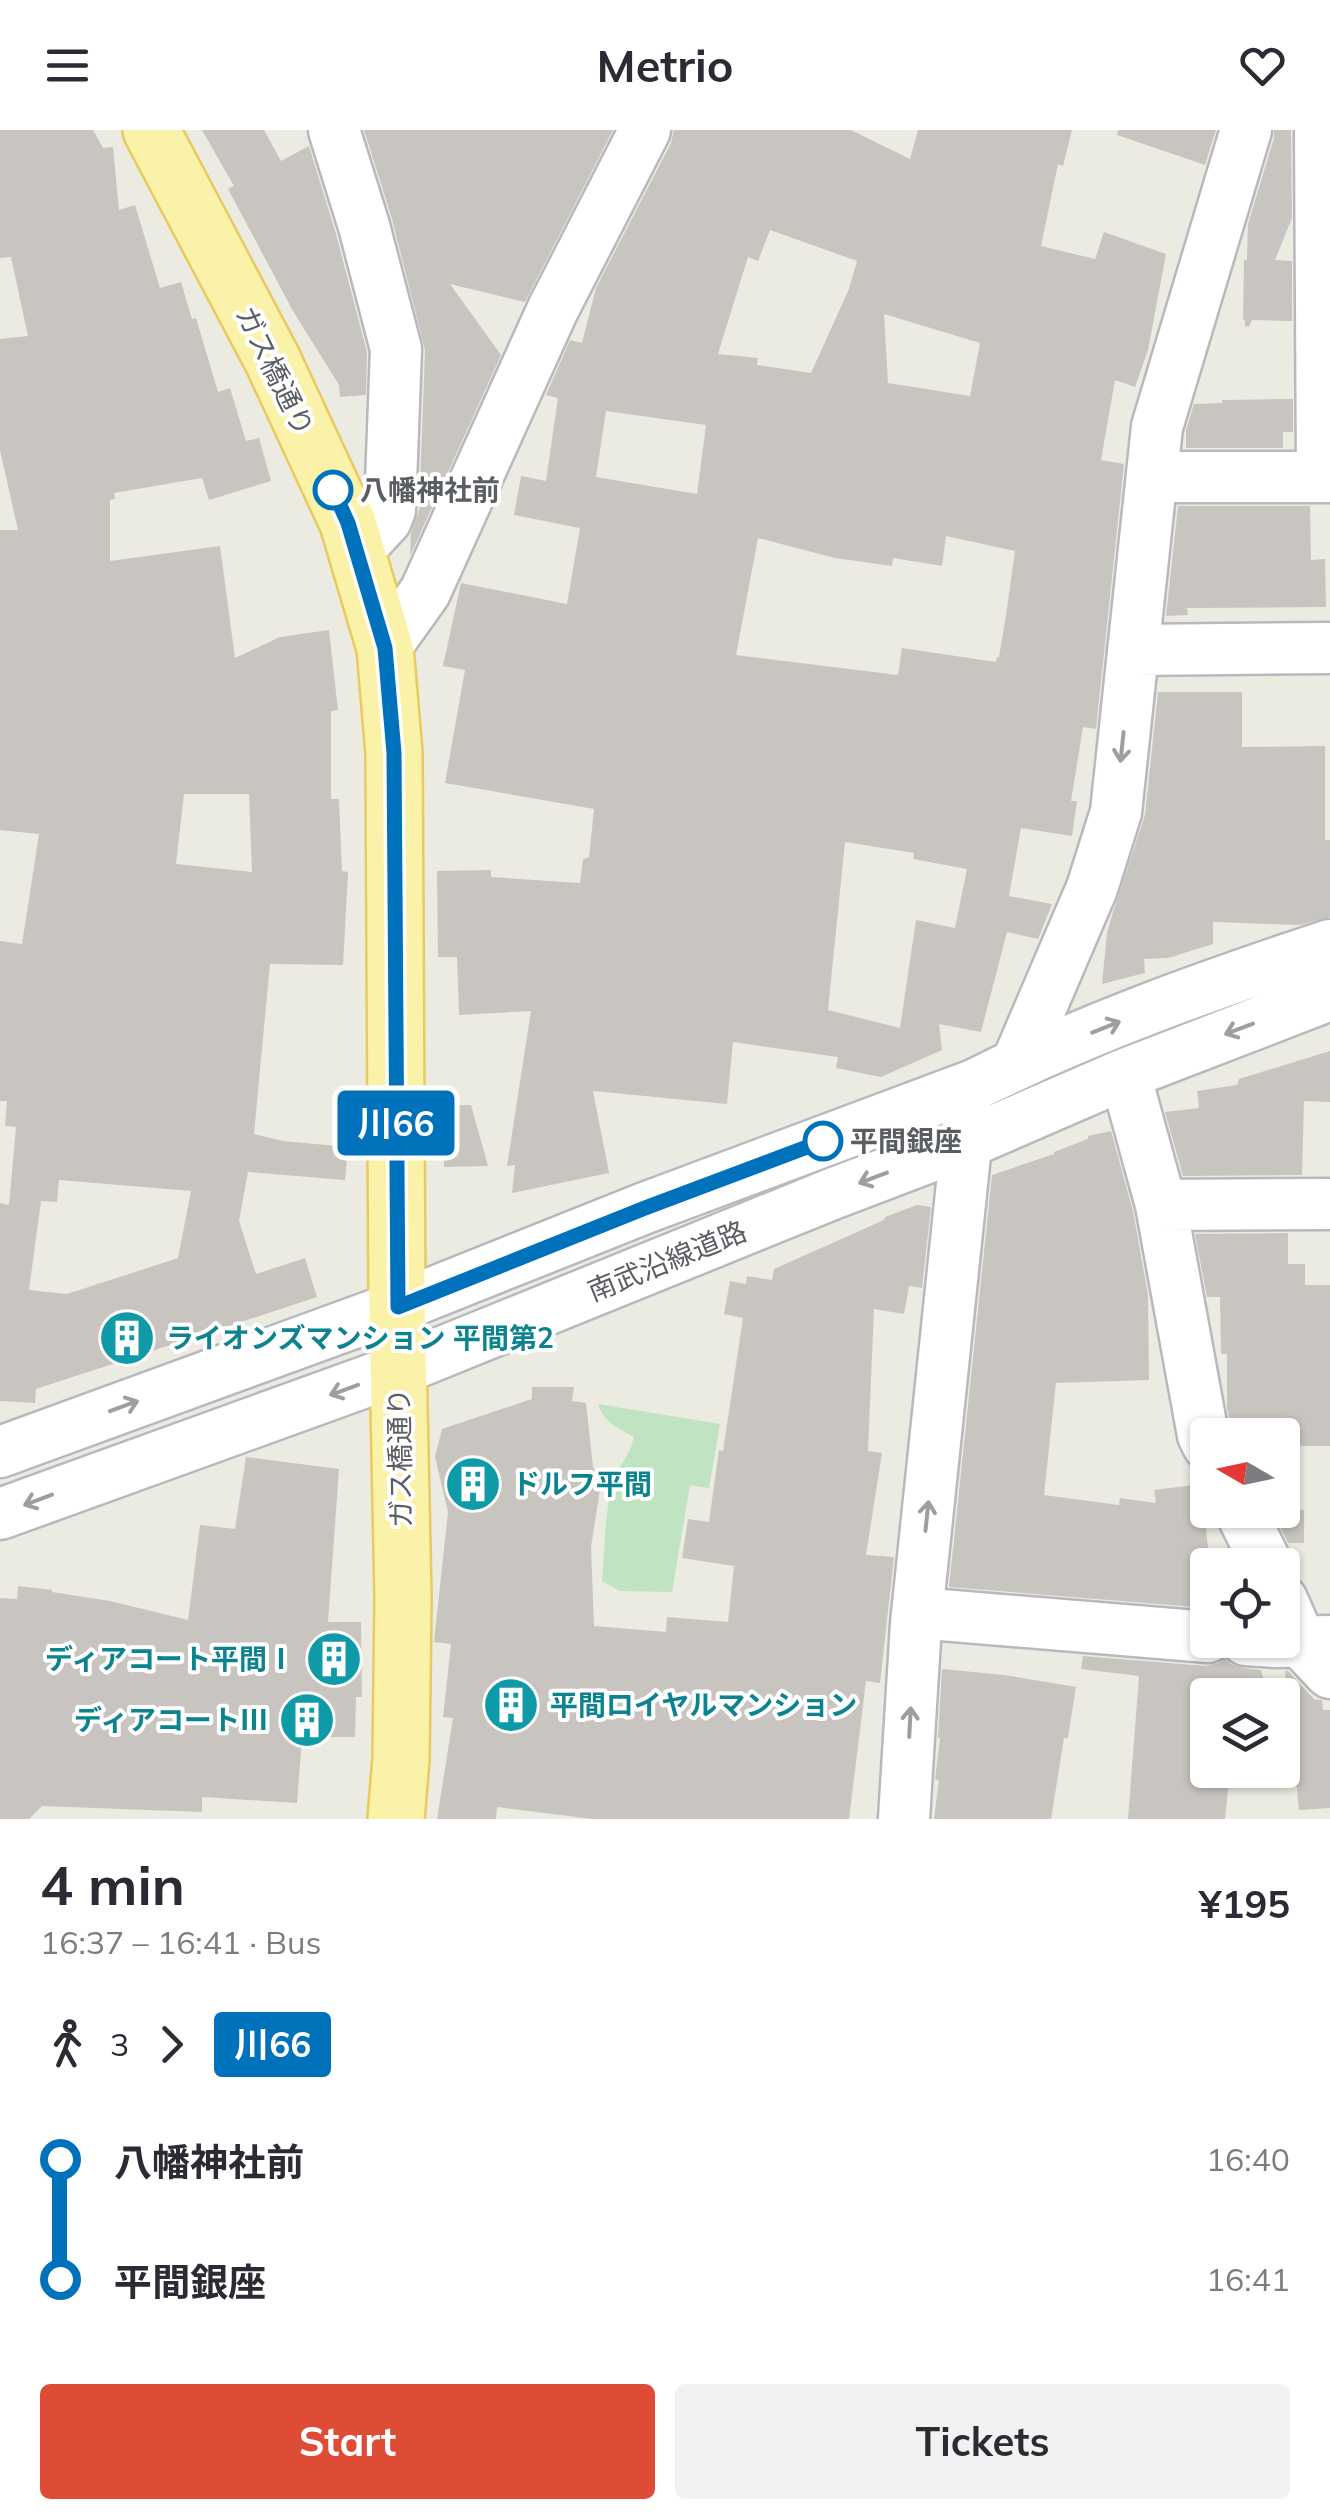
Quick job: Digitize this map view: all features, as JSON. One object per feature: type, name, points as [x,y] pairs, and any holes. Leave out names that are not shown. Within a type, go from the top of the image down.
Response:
[{"type":"main road","name":"ガス橋通り","points":[[151,130],[273,361],[348,523],[385,648],[394,753],[403,1598],[401,1759],[396,1819]]},
{"type":"street","points":[[334,130],[396,349],[390,510],[386,520],[356,552]]},
{"type":"street","points":[[385,648],[425,592],[553,309],[645,130]]},
{"type":"street","points":[[904,1819],[917,1613],[966,1143],[996,1074],[1092,888],[1116,812],[1157,427],[1246,130]]},
{"type":"street","points":[[1152,477],[1326,476],[1320,130]]},
{"type":"street","points":[[1133,650],[1330,648]]},
{"type":"street","name":"南武沿線道路","points":[[0,1452],[398,1307],[996,1074],[1214,983],[1330,945]]},
{"type":"street","name":"南武沿線道路","points":[[0,1514],[398,1370],[966,1143],[1125,1074],[1330,995]]},
{"type":"street","points":[[1125,1074],[1161,1205],[1200,1418]]},
{"type":"street","points":[[1161,1205],[1330,1204]]},
{"type":"street","points":[[917,1613],[1190,1636]]},
{"type":"green space","points":[[598,1404],[720,1424],[709,1488],[690,1485],[672,1592],[620,1591],[602,1581],[609,1498],[634,1437],[608,1420]]},
{"type":"building","points":[[0,130],[93,130],[103,148],[113,147],[119,210],[135,205],[160,288],[181,282],[218,392],[230,388],[246,441],[259,438],[271,481],[209,500],[202,478],[114,493],[115,499],[110,500],[110,561],[220,546],[235,658],[280,637],[329,630],[338,710],[331,711],[331,799],[339,799],[342,871],[348,872],[343,965],[270,964],[254,1134],[348,1147],[345,1180],[248,1172],[239,1221],[256,1274],[305,1258],[317,1297],[36,1389],[35,1403],[0,1401],[0,1203],[9,1205],[16,1127],[5,1126],[7,1101],[0,1101],[0,941],[22,944],[39,834],[0,830],[0,530],[18,530],[0,450],[0,339],[28,336],[11,257],[0,258]],"holes":[[[184,794],[249,794],[252,872],[176,864]],[[59,1180],[191,1191],[178,1258],[67,1294],[29,1290],[41,1201],[57,1202]]]},
{"type":"building","points":[[202,130],[264,130],[281,161],[309,146],[367,352],[366,395],[340,397],[339,385],[293,311],[228,189],[234,186]]},
{"type":"building","points":[[364,130],[613,130],[525,302],[450,284],[501,355],[410,556],[411,533],[419,511],[425,350],[392,219]]},
{"type":"building","points":[[674,130],[851,130],[910,159],[918,130],[1072,130],[1063,166],[1058,164],[1041,246],[1095,259],[1104,232],[1166,254],[1148,350],[1135,387],[1115,380],[1101,460],[1124,464],[1096,729],[1083,727],[1071,801],[1077,801],[1072,836],[1021,828],[1009,896],[1052,904],[1038,939],[1007,932],[981,1032],[939,1024],[942,1050],[881,1077],[836,1068],[838,1057],[733,1042],[727,1104],[593,1091],[609,1173],[512,1193],[515,1165],[507,1166],[531,1011],[459,1015],[457,957],[438,957],[437,871],[491,870],[491,877],[580,883],[583,859],[589,857],[594,809],[445,783],[465,670],[443,666],[461,583],[567,604],[580,528],[514,515],[521,476],[546,481],[558,398],[546,395],[570,340],[582,343],[596,288],[671,143]],"holes":[[[770,230],[857,261],[849,289],[811,373],[757,365],[758,358],[718,354],[748,257],[758,261]],[[884,314],[980,343],[970,396],[888,383]],[[606,411],[706,425],[697,494],[596,477]],[[946,536],[1015,551],[996,662],[902,648],[898,675],[736,655],[758,538],[835,558],[892,566],[893,558],[942,566]],[[845,842],[914,853],[913,859],[967,869],[955,928],[916,920],[900,1028],[828,1010]]]},
{"type":"building","points":[[1118,130],[1216,130],[1205,165],[1117,135]]},
{"type":"building","points":[[1274,130],[1291,130],[1292,218],[1275,260],[1292,261],[1292,321],[1252,320],[1249,327],[1243,320],[1248,224]]},
{"type":"building","points":[[1293,399],[1293,432],[1283,432],[1283,448],[1186,448],[1186,430],[1194,404]]},
{"type":"building","points":[[1178,506],[1310,506],[1311,560],[1325,559],[1326,607],[1187,608],[1188,615],[1166,616]]},
{"type":"building","points":[[1158,692],[1242,692],[1242,747],[1325,746],[1330,917],[1300,925],[1213,922],[1213,944],[1168,958],[1144,959],[1145,973],[1102,984],[1107,933],[1145,815]]},
{"type":"building","points":[[1330,1051],[1330,1102],[1304,1101],[1302,1175],[1183,1176],[1165,1112],[1199,1108],[1197,1091],[1237,1085],[1239,1079]]},
{"type":"building","points":[[471,1105],[488,1166],[444,1167],[442,1106]]},
{"type":"building","points":[[1111,1131],[1133,1211],[1148,1295],[1149,1380],[1056,1383],[1044,1495],[1119,1505],[1120,1498],[1156,1503],[1154,1490],[1190,1485],[1190,1528],[1206,1528],[1208,1548],[1190,1548],[1190,1607],[949,1587],[992,1175],[1054,1154],[1088,1136]]},
{"type":"building","points":[[917,1205],[931,1207],[922,1288],[909,1286],[904,1314],[874,1309],[868,1451],[882,1453],[866,1555],[894,1557],[880,1683],[866,1681],[849,1819],[593,1819],[497,1807],[496,1819],[437,1819],[453,1718],[443,1717],[451,1644],[434,1642],[448,1512],[435,1457],[442,1429],[532,1399],[532,1387],[574,1387],[572,1401],[586,1403],[593,1467],[601,1483],[591,1547],[594,1626],[666,1632],[667,1617],[728,1622],[734,1566],[682,1558],[688,1519],[709,1522],[719,1450],[723,1451],[743,1318],[724,1314],[730,1281],[746,1284],[747,1276],[772,1280],[774,1269]]},
{"type":"building","points":[[1288,1233],[1288,1264],[1305,1264],[1305,1285],[1330,1285],[1330,1446],[1300,1446],[1300,1418],[1229,1418],[1227,1354],[1221,1354],[1220,1297],[1207,1297],[1195,1234]]},
{"type":"building","points":[[246,1457],[339,1469],[328,1622],[361,1622],[362,1697],[356,1697],[355,1737],[302,1737],[297,1803],[202,1797],[202,1812],[42,1806],[29,1819],[0,1819],[0,1598],[17,1599],[18,1586],[110,1601],[188,1620],[200,1525],[235,1529]]},
{"type":"building","points":[[1300,1510],[1304,1510],[1304,1543],[1288,1543],[1281,1528],[1300,1528]]},
{"type":"building","points":[[1083,1656],[1206,1666],[1225,1659],[1243,1668],[1261,1670],[1263,1678],[1190,1678],[1190,1788],[1228,1788],[1225,1819],[1128,1819],[1139,1676],[1081,1669]]},
{"type":"building","points":[[942,1669],[1076,1687],[1051,1819],[934,1819]]},
{"type":"building","points":[[1300,1684],[1315,1700],[1322,1700],[1323,1710],[1330,1710],[1330,1808],[1299,1810]]},
{"type":"bus line","name":"川66","points":[[333,490],[348,523],[385,648],[394,753],[398,1307],[823,1141]]},
{"type":"place","name":"八幡神社前","points":[[333,490]]},
{"type":"place","name":"平間銀座","points":[[823,1141]]},
{"type":"place","name":"ライオンズマンション 平間第2","points":[[127,1338]]},
{"type":"place","name":"ドルフ平間","points":[[473,1484]]},
{"type":"place","name":"ディアコート平間Ⅰ","points":[[334,1659]]},
{"type":"place","name":"平間ロイヤルマンション","points":[[511,1705]]},
{"type":"place","name":"ディアコートⅢ","points":[[307,1720]]}]
